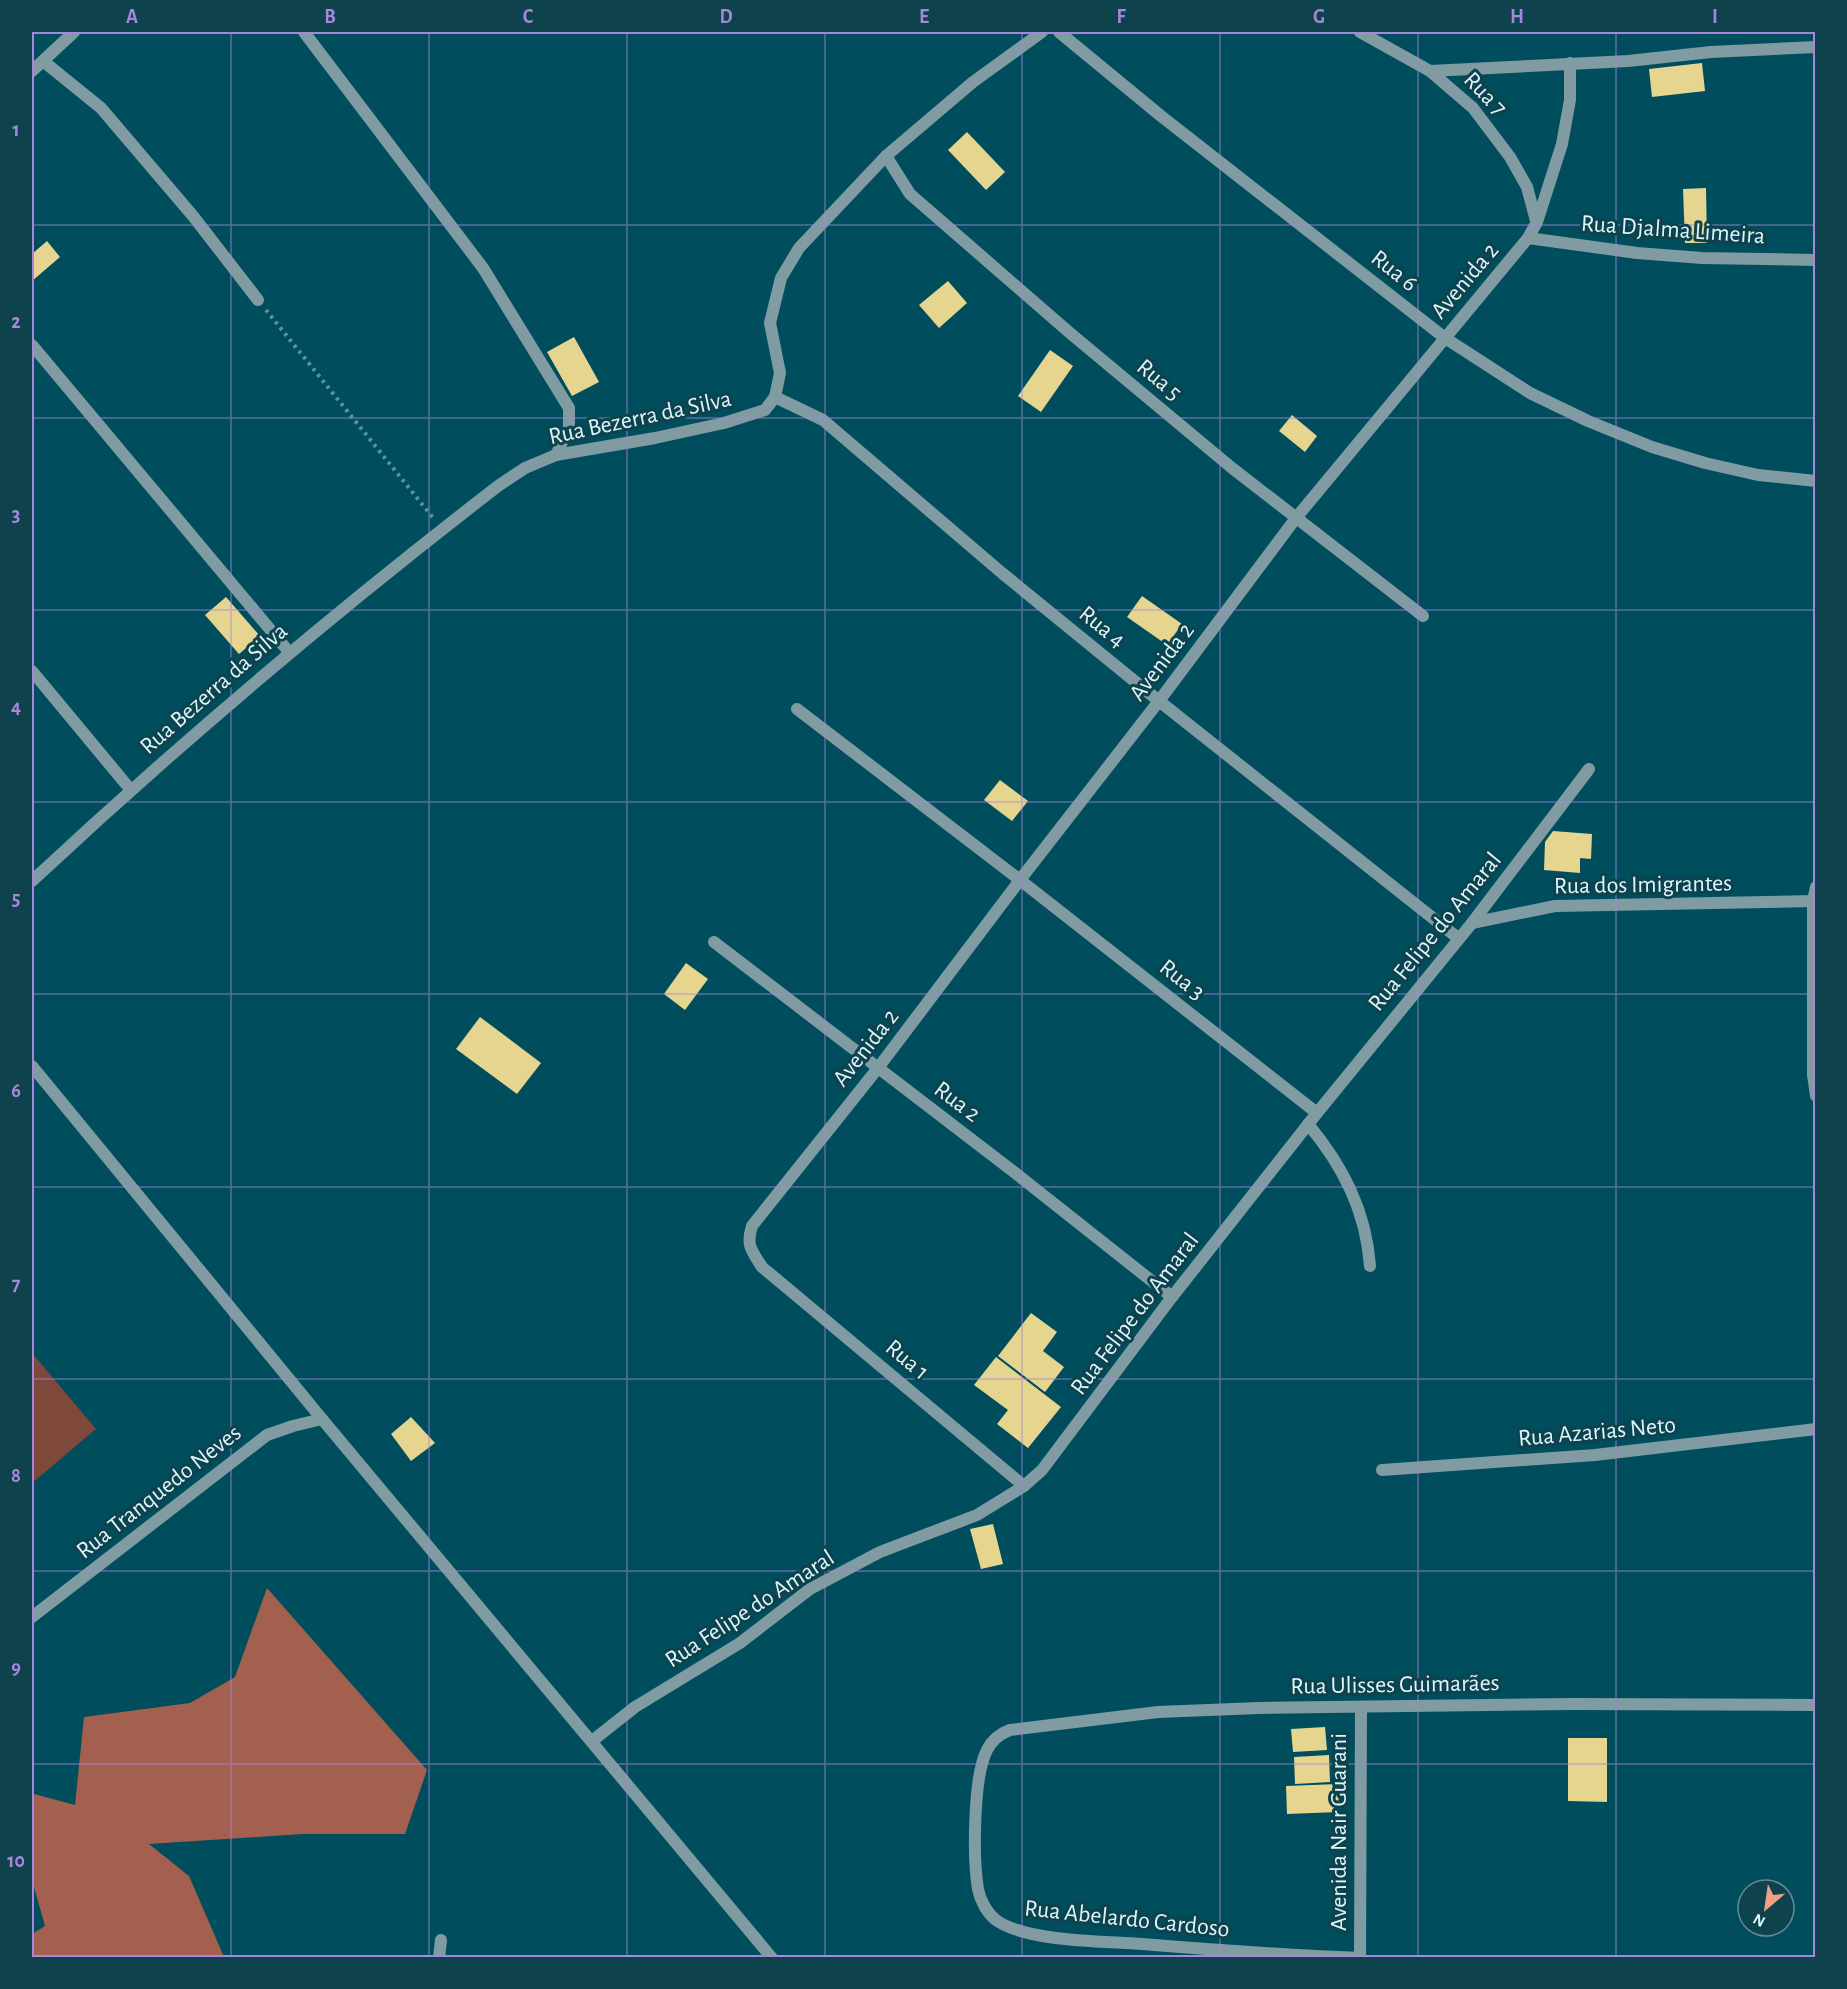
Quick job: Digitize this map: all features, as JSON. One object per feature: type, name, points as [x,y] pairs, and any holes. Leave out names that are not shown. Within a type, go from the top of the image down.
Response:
[{"type":"street","points":[[32,71],[74,32]]},
{"type":"street","points":[[304,32],[483,268],[569,408],[569,428],[556,455]]},
{"type":"street","name":"Rua Bezerra da Silva","points":[[32,881],[130,789],[289,652],[442,528],[525,468],[556,455],[656,438],[724,423],[765,410],[775,397],[780,373],[770,323],[781,278],[799,248],[886,156],[973,82],[1042,32]]},
{"type":"street","name":"Rua 6","points":[[1059,32],[1161,116],[1445,338],[1530,393],[1588,421],[1652,447],[1705,463],[1758,475],[1815,481]]},
{"type":"street","name":"Rua 7","points":[[1360,32],[1381,36],[1430,71],[1473,108],[1493,132],[1527,187],[1537,222]]},
{"type":"street","points":[[1430,71],[1628,61],[1711,52],[1815,47]]},
{"type":"street","points":[[43,61],[101,108],[193,216],[258,300]]},
{"type":"street","name":"Avenida 2","points":[[762,1267],[750,1248],[748,1238],[752,1226],[878,1068],[1296,518],[1528,238],[1537,222],[1562,144],[1568,118],[1570,63]]},
{"type":"street","name":"Rua 5","points":[[886,156],[909,194],[1070,333],[1232,468],[1423,616]]},
{"type":"street","name":"Rua Djalma Limeira","points":[[1528,238],[1637,253],[1702,258],[1815,260]]},
{"type":"street","points":[[32,345],[289,652]]},
{"type":"street","name":"Rua 4","points":[[775,397],[823,420],[1002,573],[1159,701],[1458,938]]},
{"type":"street","points":[[32,671],[130,789]]},
{"type":"street","name":"Rua 3","points":[[797,709],[1317,1113]]},
{"type":"street","name":"Rua Felipe do Amaral","points":[[592,1741],[634,1707],[740,1643],[810,1589],[879,1552],[977,1515],[1024,1486],[1042,1470],[1058,1452],[1172,1297],[1308,1124],[1472,923],[1588,769]]},
{"type":"street","points":[[1815,887],[1813,1075],[1815,1096]]},
{"type":"street","name":"Rua dos Imigrantes","points":[[1472,923],[1555,906],[1814,901]]},
{"type":"street","name":"Rua 2","points":[[714,942],[1172,1297]]},
{"type":"street","points":[[32,1066],[322,1419],[772,1958]]},
{"type":"street","points":[[1308,1124],[1326,1146],[1346,1177],[1359,1210],[1370,1266]]},
{"type":"street","name":"Rua 1","points":[[762,1267],[1024,1486]]},
{"type":"street","name":"Rua Tranquedo Neves","points":[[32,1617],[267,1435],[322,1419]]},
{"type":"street","name":"Rua Azarias Neto","points":[[1382,1470],[1595,1455],[1815,1429]]},
{"type":"street","name":"Rua Ulisses Guimarães","points":[[986,1751],[1000,1734],[1010,1730],[1158,1712],[1259,1708],[1573,1704],[1815,1705]]},
{"type":"street","name":"Avenida Nair Guarani","points":[[1360,1958],[1361,1708]]},
{"type":"street","name":"Rua Abelardo Cardoso","points":[[986,1751],[977,1785],[978,1890],[983,1902],[996,1920],[1012,1929],[1053,1938],[1270,1954],[1360,1958]]},
{"type":"street","points":[[439,1958],[441,1940]]},
{"type":"path","points":[[258,300],[442,528]]},
{"type":"shaded area","points":[[32,1353],[96,1429],[32,1483]]},
{"type":"shaded area","points":[[267,1588],[427,1770],[405,1834],[302,1834],[149,1844],[189,1876],[224,1957],[32,1957],[32,1934],[45,1926],[32,1880],[32,1782],[34,1794],[75,1805],[84,1717],[190,1703],[235,1677]]},
{"type":"building","points":[[1702,63],[1705,91],[1652,97],[1649,69]]},
{"type":"building","points":[[967,132],[1005,172],[986,190],[948,150]]},
{"type":"building","points":[[1706,188],[1707,243],[1685,243],[1683,189]]},
{"type":"building","points":[[47,241],[60,257],[32,281],[32,254]]},
{"type":"building","points":[[948,281],[967,303],[939,328],[919,305]]},
{"type":"building","points":[[574,337],[599,382],[572,396],[547,352]]},
{"type":"building","points":[[1050,350],[1073,366],[1041,412],[1018,396]]},
{"type":"building","points":[[1292,415],[1317,436],[1305,452],[1279,431]]},
{"type":"building","points":[[1142,596],[1182,624],[1167,645],[1127,617]]},
{"type":"building","points":[[226,597],[260,636],[239,654],[205,615]]},
{"type":"building","points":[[1000,780],[1028,801],[1012,821],[984,800]]},
{"type":"building","points":[[1553,831],[1592,834],[1591,859],[1580,858],[1580,873],[1544,870],[1545,842]]},
{"type":"building","points":[[686,963],[708,979],[685,1010],[664,994]]},
{"type":"building","points":[[480,1017],[541,1063],[517,1094],[456,1049]]},
{"type":"building","points":[[1031,1313],[1057,1332],[1043,1351],[1064,1367],[1045,1392],[998,1356]]},
{"type":"building","points":[[996,1357],[1061,1407],[1028,1448],[997,1424],[1008,1410],[974,1385]]},
{"type":"building","points":[[411,1417],[435,1443],[411,1461],[391,1434]]},
{"type":"building","points":[[993,1524],[1003,1564],[981,1569],[970,1529]]},
{"type":"building","points":[[1325,1727],[1327,1750],[1293,1752],[1291,1729]]},
{"type":"building","points":[[1568,1738],[1607,1738],[1607,1802],[1568,1801]]},
{"type":"building","points":[[1329,1755],[1330,1782],[1295,1784],[1294,1757]]},
{"type":"building","points":[[1338,1784],[1339,1812],[1287,1814],[1286,1786]]}]
